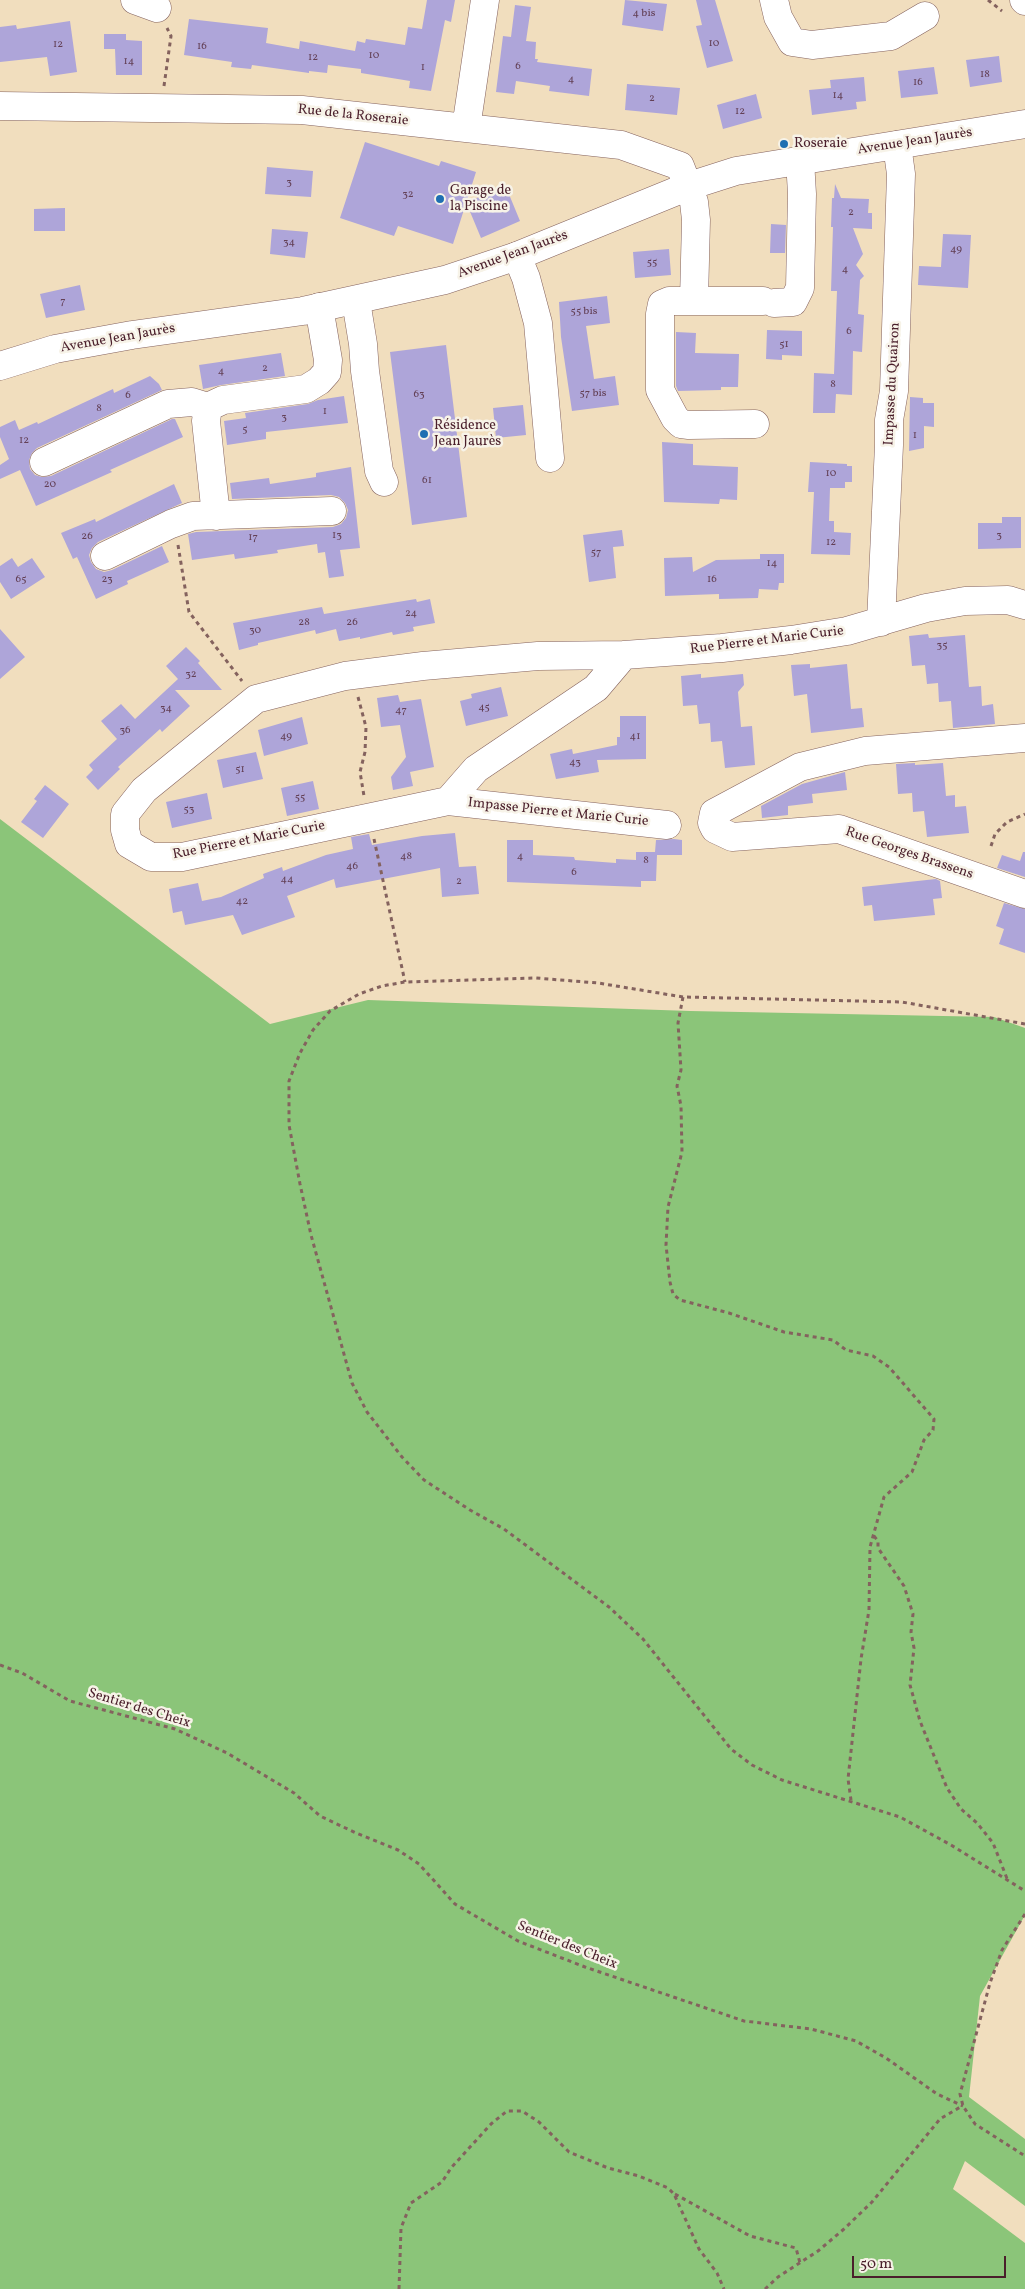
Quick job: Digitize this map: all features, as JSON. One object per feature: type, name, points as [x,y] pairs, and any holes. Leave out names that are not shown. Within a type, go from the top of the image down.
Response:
[{"type":"street","points":[[466,128],[484,0]]},
{"type":"street","points":[[774,0],[778,17],[792,42],[812,45],[892,36],[925,16]]},
{"type":"street","name":"Rue de la Roseraie","points":[[0,106],[302,110],[621,145],[680,166],[689,186],[696,220],[694,300]]},
{"type":"street","name":"Avenue Jean Jaurès","points":[[0,366],[55,349],[122,336],[311,309],[356,301],[445,280],[517,256],[689,186],[736,171],[1024,126]]},
{"type":"street","name":"Impasse du Quairon","points":[[881,622],[889,420],[894,381],[901,174],[897,145]]},
{"type":"street","points":[[755,424],[680,424],[664,401],[660,390],[660,314],[662,304],[669,301],[793,302],[800,288],[802,194],[800,160]]},
{"type":"street","points":[[517,256],[526,278],[538,323],[550,458]]},
{"type":"street","points":[[356,301],[379,471],[384,482]]},
{"type":"street","points":[[44,462],[168,404],[192,402],[208,407],[223,400],[306,389],[319,381],[312,366],[311,309]]},
{"type":"street","points":[[208,407],[206,421],[216,516]]},
{"type":"street","points":[[105,556],[171,524],[193,516],[332,511]]},
{"type":"street","name":"Rue Pierre et Marie Curie","points":[[448,801],[182,857],[151,857],[129,844],[125,830],[125,814],[144,790],[256,699],[345,676],[423,666],[538,656],[624,655],[791,640],[847,631],[926,608],[964,601],[1008,600],[1025,605]]},
{"type":"street","points":[[448,801],[476,769],[596,688],[624,655]]},
{"type":"street","name":"Rue Georges Brassens","points":[[1025,738],[865,751],[800,767],[714,812],[712,823],[716,829],[732,838],[839,829],[1025,894]]},
{"type":"street","name":"Impasse Pierre et Marie Curie","points":[[448,801],[667,825]]},
{"type":"path","points":[[146,4],[171,36],[160,108]]},
{"type":"path","points":[[171,524],[176,535],[190,612],[256,699]]},
{"type":"path","points":[[991,846],[995,834],[1007,822],[1025,814]]},
{"type":"path","points":[[1025,1024],[902,1002],[683,997],[598,983],[536,978],[405,982],[382,986],[359,994],[330,1011],[313,1030],[300,1053],[289,1081],[290,1125],[300,1184],[311,1235],[352,1383],[367,1412],[402,1457],[424,1480],[470,1510],[504,1529],[609,1607],[643,1639],[731,1749],[752,1765],[782,1780],[852,1800],[900,1817],[951,1845],[1025,1891]]},
{"type":"path","points":[[683,997],[678,1023],[681,1070],[677,1086],[681,1106],[682,1152],[668,1207],[666,1245],[673,1294],[680,1300],[729,1313],[784,1332],[833,1340],[846,1350],[873,1356],[888,1367],[934,1419],[933,1430],[924,1440],[912,1472],[884,1497],[870,1547],[869,1610],[860,1659],[848,1780],[852,1800]]},
{"type":"path","points":[[874,1536],[878,1541],[878,1548],[904,1586],[913,1614],[911,1632],[914,1641],[910,1685],[920,1721],[947,1788],[961,1809],[977,1823],[993,1842],[1009,1881]]},
{"type":"path","name":"Sentier des Cheix","points":[[0,1665],[22,1673],[70,1701],[175,1728],[227,1753],[294,1793],[320,1816],[405,1854],[419,1864],[455,1904],[518,1941],[585,1968],[744,2022],[811,2029],[856,2041],[886,2058],[937,2094],[963,2106]]},
{"type":"path","points":[[1025,1914],[1002,1950],[990,1983],[960,2094],[963,2106],[975,2124],[1025,2156]]},
{"type":"path","points":[[765,2289],[778,2277],[818,2251],[872,2202],[940,2119],[963,2106]]},
{"type":"path","points":[[398,2289],[401,2228],[411,2203],[442,2182],[450,2168],[491,2124],[507,2111],[522,2111],[539,2122],[569,2152],[608,2168],[639,2176],[668,2188],[674,2194],[712,2217],[750,2236],[796,2248],[800,2263]]},
{"type":"path","points":[[674,2194],[699,2249],[716,2273],[724,2289]]},
{"type":"green space","points":[[0,819],[270,1024],[368,1000],[690,1011],[994,1017],[1025,1028],[1025,1915],[980,1996],[969,2097],[1025,2139],[1025,2206],[965,2161],[953,2189],[1025,2243],[1025,2289],[0,2289]]},
{"type":"building","points":[[427,0],[455,0],[451,22],[445,20],[431,91],[409,88],[410,81],[361,73],[361,69],[328,65],[327,73],[309,71],[309,73],[252,65],[251,69],[231,67],[232,62],[184,55],[189,19],[268,28],[266,43],[299,49],[300,41],[355,51],[357,41],[365,43],[366,39],[405,45],[408,27],[422,29]]},
{"type":"building","points":[[625,0],[667,4],[663,31],[622,25]]},
{"type":"building","points":[[696,0],[715,0],[733,61],[707,68],[696,26],[702,25]]},
{"type":"building","points":[[515,5],[531,7],[526,41],[536,42],[535,59],[538,59],[537,62],[592,69],[589,96],[549,91],[550,86],[516,81],[514,94],[496,92],[503,36],[511,37]]},
{"type":"building","points":[[70,21],[77,72],[50,76],[47,57],[0,62],[0,27],[16,25],[17,29]]},
{"type":"building","points":[[104,34],[126,34],[126,40],[142,41],[142,75],[116,75],[115,49],[104,49]]},
{"type":"building","points":[[999,56],[1002,82],[970,87],[966,60]]},
{"type":"building","points":[[934,67],[938,94],[901,98],[898,71]]},
{"type":"building","points":[[864,77],[866,101],[856,102],[857,109],[812,115],[809,90],[831,88],[830,80]]},
{"type":"building","points":[[627,84],[680,88],[677,115],[625,110]]},
{"type":"building","points":[[756,94],[762,118],[723,129],[717,105]]},
{"type":"building","points":[[365,142],[439,166],[441,161],[476,172],[453,244],[398,226],[394,236],[340,218]]},
{"type":"building","points":[[267,167],[313,171],[311,197],[265,194]]},
{"type":"building","points":[[835,184],[841,198],[869,199],[868,213],[872,213],[872,229],[853,228],[863,254],[856,265],[864,276],[860,280],[858,314],[864,315],[862,352],[853,351],[852,395],[836,394],[835,413],[813,413],[814,373],[834,374],[837,291],[831,291],[833,227],[831,227],[832,198],[834,198]]},
{"type":"building","points":[[506,187],[520,221],[481,238],[466,202]]},
{"type":"building","points":[[65,208],[65,231],[34,231],[34,209]]},
{"type":"building","points":[[771,224],[786,225],[785,253],[770,253]]},
{"type":"building","points":[[272,229],[308,232],[305,258],[270,254]]},
{"type":"building","points":[[943,234],[971,235],[968,288],[918,285],[919,266],[941,267]]},
{"type":"building","points":[[669,249],[671,275],[635,278],[633,252]]},
{"type":"building","points":[[80,285],[85,310],[46,318],[40,294]]},
{"type":"building","points":[[607,296],[610,323],[586,326],[594,379],[615,376],[619,405],[572,411],[561,337],[559,302]]},
{"type":"building","points":[[767,330],[802,331],[802,356],[782,355],[782,360],[766,359]]},
{"type":"building","points":[[676,332],[696,333],[695,353],[739,354],[738,387],[721,387],[721,390],[678,391],[676,386]]},
{"type":"building","name":"Résidence Jean Jaurès","points":[[446,345],[467,517],[412,525],[390,352]]},
{"type":"building","points":[[281,353],[285,376],[203,389],[199,365]]},
{"type":"building","points":[[150,376],[159,384],[162,390],[37,448],[29,460],[30,469],[35,475],[42,477],[51,476],[172,419],[175,419],[183,437],[110,470],[112,472],[36,506],[20,470],[0,479],[0,465],[9,459],[0,437],[0,427],[15,420],[19,430],[37,422],[38,424],[113,389],[114,393]]},
{"type":"building","points":[[344,396],[348,423],[266,432],[266,439],[227,445],[224,421],[246,418],[245,413],[308,404],[318,400]]},
{"type":"building","points":[[910,397],[923,398],[923,403],[934,403],[934,427],[924,426],[924,448],[909,451]]},
{"type":"building","points":[[523,405],[526,435],[496,438],[493,408]]},
{"type":"building","points":[[662,442],[693,444],[693,465],[738,467],[737,500],[720,499],[719,504],[664,502]]},
{"type":"building","points":[[810,462],[847,464],[847,466],[852,466],[852,482],[845,482],[845,488],[830,488],[829,521],[834,521],[834,532],[851,533],[850,555],[811,554],[814,492],[808,492]]},
{"type":"building","points":[[351,467],[360,548],[340,550],[344,576],[329,578],[325,552],[318,553],[317,544],[277,550],[278,553],[235,559],[234,554],[192,560],[188,534],[196,532],[333,527],[341,524],[346,518],[348,510],[345,503],[339,497],[331,495],[232,499],[230,483],[269,478],[270,484],[316,477],[316,473]]},
{"type":"building","points":[[174,484],[182,503],[98,542],[92,548],[89,555],[96,569],[104,572],[162,546],[169,562],[127,581],[128,584],[96,599],[77,557],[73,559],[61,533],[95,519],[96,522]]},
{"type":"building","points":[[1002,517],[1021,517],[1021,548],[978,549],[978,523],[1002,523]]},
{"type":"building","points":[[622,530],[624,546],[613,547],[616,578],[589,582],[583,535]]},
{"type":"building","points":[[760,554],[784,554],[784,583],[779,583],[778,590],[759,589],[758,598],[719,599],[719,594],[665,596],[664,558],[692,557],[693,572],[716,560],[760,559]]},
{"type":"building","points":[[12,558],[18,567],[32,558],[45,577],[11,599],[0,582],[0,566]]},
{"type":"building","points":[[416,599],[417,602],[430,599],[435,623],[413,627],[414,631],[393,635],[392,632],[360,639],[360,637],[339,641],[336,629],[316,634],[315,630],[258,643],[258,645],[239,650],[233,623],[322,607],[324,614]]},
{"type":"building","points":[[0,629],[25,657],[0,679]]},
{"type":"building","points":[[928,634],[929,638],[965,635],[969,687],[981,686],[982,706],[993,704],[995,724],[953,728],[951,701],[939,702],[938,683],[927,684],[925,665],[912,666],[909,636]]},
{"type":"building","points":[[186,647],[200,661],[198,663],[222,690],[175,690],[190,706],[162,732],[160,729],[118,767],[120,769],[98,790],[86,777],[93,770],[89,765],[117,739],[101,721],[121,704],[135,719],[178,679],[166,666]]},
{"type":"building","points":[[810,664],[810,668],[847,664],[851,709],[862,708],[864,727],[811,733],[807,694],[794,696],[791,665]]},
{"type":"building","points":[[701,674],[701,678],[743,674],[744,685],[738,692],[741,727],[752,726],[755,765],[725,768],[722,741],[711,742],[710,723],[699,724],[697,705],[683,706],[681,676]]},
{"type":"building","points":[[501,687],[508,716],[466,726],[460,701],[472,698],[471,694]]},
{"type":"building","points":[[398,695],[400,702],[421,699],[434,767],[410,772],[413,786],[393,790],[391,777],[406,757],[400,725],[381,727],[377,698]]},
{"type":"building","points":[[620,716],[646,716],[646,759],[597,760],[599,772],[556,779],[550,754],[572,749],[573,754],[617,745],[617,737],[620,737]]},
{"type":"building","points":[[302,717],[308,744],[264,756],[258,730]]},
{"type":"building","points":[[256,752],[263,779],[223,788],[217,760]]},
{"type":"building","points":[[915,763],[915,765],[943,763],[946,796],[955,795],[955,807],[966,806],[969,833],[927,837],[924,811],[913,812],[912,793],[898,794],[896,764]]},
{"type":"building","points":[[845,772],[847,790],[812,794],[813,803],[788,806],[788,815],[762,818],[761,806],[802,784]]},
{"type":"building","points":[[313,781],[319,809],[287,816],[281,788]]},
{"type":"building","points":[[45,785],[69,804],[43,838],[21,822],[37,801],[34,799]]},
{"type":"building","points":[[207,793],[212,819],[172,828],[166,802]]},
{"type":"building","points":[[455,833],[459,867],[476,866],[479,894],[442,897],[440,868],[336,888],[334,879],[287,896],[295,917],[242,935],[233,915],[185,925],[182,911],[173,913],[169,889],[198,883],[202,901],[221,897],[264,878],[263,874],[282,867],[283,871],[326,855],[353,849],[351,837],[369,834],[372,845],[422,836]]},
{"type":"building","points":[[507,840],[533,840],[533,855],[574,857],[575,860],[616,863],[616,859],[636,860],[636,852],[655,852],[656,840],[682,840],[682,855],[657,855],[656,881],[641,881],[641,887],[507,882]]},
{"type":"building","points":[[1023,852],[1025,852],[1025,877],[997,868],[1002,855],[1020,861]]},
{"type":"building","points":[[936,879],[940,881],[942,898],[933,899],[935,915],[874,921],[872,905],[864,906],[862,887]]},
{"type":"building","points":[[1004,903],[1025,909],[1025,953],[999,944],[1004,929],[996,926]]},
{"type":"place","name":"Roseraie","points":[[784,144]]},
{"type":"place","name":"Garage de la Piscine","points":[[440,199]]},
{"type":"place","name":"Résidence Jean Jaurès","points":[[424,434]]}]
